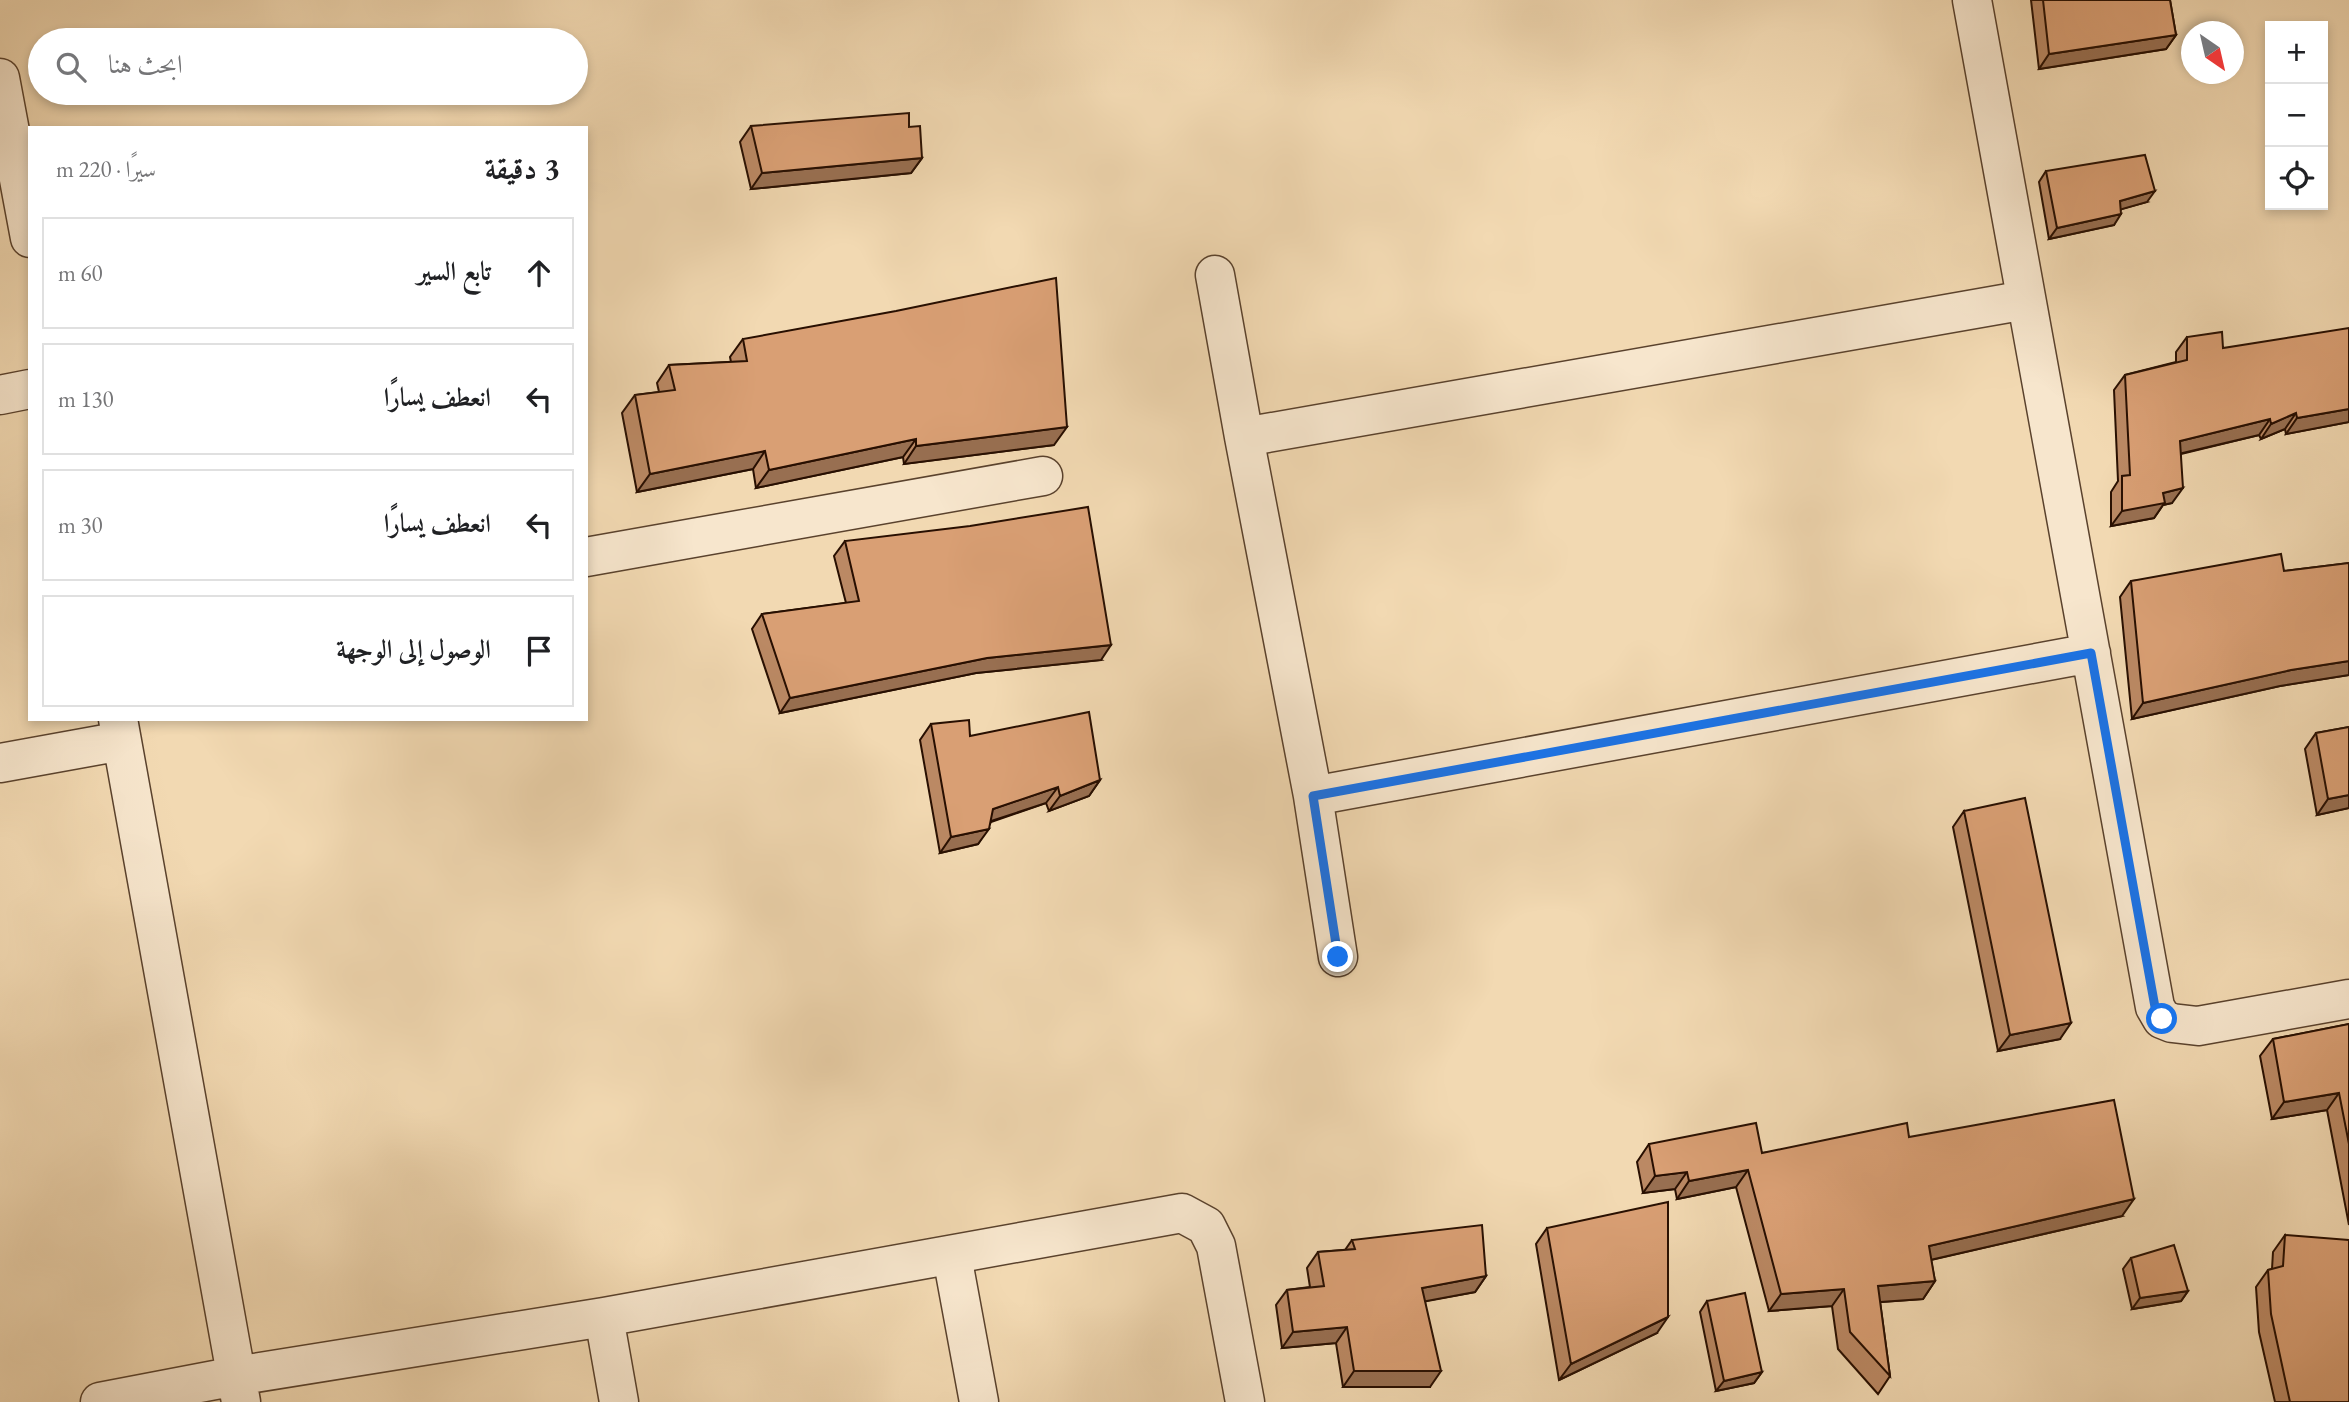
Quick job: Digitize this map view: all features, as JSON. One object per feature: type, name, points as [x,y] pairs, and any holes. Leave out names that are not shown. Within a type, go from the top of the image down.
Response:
[{"type":"street","points":[[1972,0],[2155,1007],[2162,1019],[2198,1026],[2349,999]]},
{"type":"street","points":[[0,78],[28,226]]},
{"type":"street","points":[[1215,275],[1313,796],[1338,957]]},
{"type":"street","points":[[1244,437],[2026,300]]},
{"type":"street","points":[[0,395],[28,389]]},
{"type":"street","points":[[588,557],[1043,475]]},
{"type":"street","points":[[1313,796],[2091,653]]},
{"type":"street","points":[[0,763],[120,730],[239,1389]]},
{"type":"street","points":[[100,1402],[239,1389],[604,1317],[1182,1213],[1206,1226],[1216,1246],[1245,1402]]},
{"type":"street","points":[[952,1256],[979,1402]]},
{"type":"street","points":[[604,1317],[619,1402]]},
{"type":"building","points":[[2043,0],[2170,0],[2176,35],[2049,54]]},
{"type":"building","points":[[909,113],[909,127],[920,126],[922,158],[762,173],[751,126]]},
{"type":"building","points":[[2145,155],[2155,191],[2120,201],[2121,214],[2057,228],[2046,171]]},
{"type":"building","points":[[1056,278],[1067,427],[916,446],[916,439],[769,470],[765,451],[650,474],[635,395],[675,390],[669,365],[747,361],[743,339]]},
{"type":"building","points":[[2349,328],[2349,409],[2297,418],[2296,413],[2271,424],[2270,419],[2180,441],[2183,488],[2163,493],[2165,503],[2122,511],[2122,476],[2130,475],[2125,375],[2187,360],[2187,337],[2222,332],[2223,348]]},
{"type":"building","points":[[1088,507],[1111,645],[987,658],[790,698],[762,614],[859,601],[845,541],[970,526]]},
{"type":"building","points":[[2281,554],[2284,571],[2349,563],[2349,661],[2291,670],[2143,703],[2131,581]]},
{"type":"building","points":[[1089,712],[1100,780],[1060,796],[1058,787],[993,809],[989,829],[951,837],[931,724],[969,720],[970,736]]},
{"type":"building","points":[[2349,727],[2349,795],[2328,799],[2316,733]]},
{"type":"building","points":[[2025,798],[2071,1023],[2010,1035],[1964,811]]},
{"type":"building","points":[[2349,1024],[2349,1144],[2339,1093],[2284,1102],[2273,1039]]},
{"type":"building","points":[[2114,1100],[2134,1199],[1929,1246],[1935,1281],[1878,1286],[1890,1376],[1850,1332],[1844,1289],[1781,1294],[1748,1170],[1689,1181],[1687,1172],[1655,1176],[1649,1144],[1756,1123],[1762,1153],[1907,1123],[1909,1137]]},
{"type":"building","points":[[1668,1202],[1668,1317],[1571,1364],[1547,1228]]},
{"type":"building","points":[[1482,1225],[1486,1276],[1422,1288],[1441,1371],[1354,1371],[1347,1327],[1293,1332],[1287,1290],[1324,1286],[1318,1252],[1355,1249],[1352,1240]]},
{"type":"building","points":[[2285,1235],[2349,1240],[2349,1402],[2290,1402],[2271,1314],[2268,1270],[2283,1266]]},
{"type":"building","points":[[2174,1245],[2188,1291],[2140,1298],[2131,1258]]},
{"type":"building","points":[[1745,1293],[1762,1372],[1724,1381],[1707,1301]]},
{"type":"route","points":[[1338,957],[1313,796],[2091,653],[2155,1007],[2162,1019]]}]
